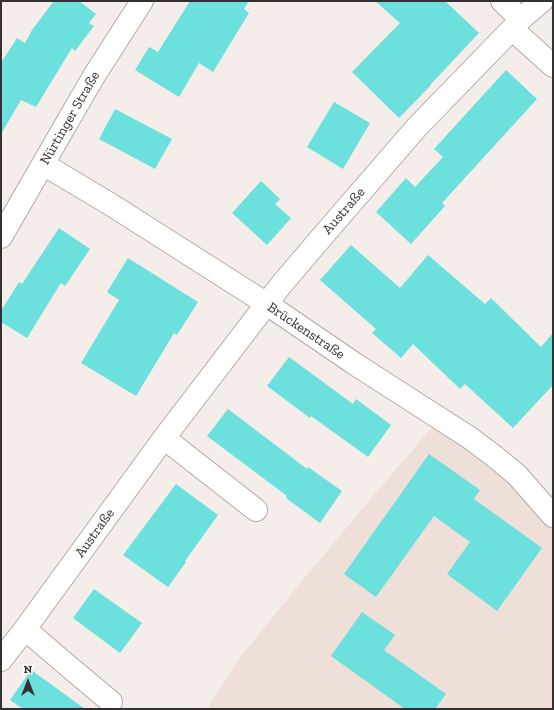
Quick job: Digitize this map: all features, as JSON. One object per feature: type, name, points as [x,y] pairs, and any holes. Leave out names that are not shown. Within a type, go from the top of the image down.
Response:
[{"type":"street","name":"Nürtinger Straße","points":[[1,237],[91,82],[142,1]]},
{"type":"street","points":[[502,1],[516,24],[553,66]]},
{"type":"street","name":"Austraße","points":[[1,660],[164,438],[267,304],[326,231],[417,127],[516,24],[542,1]]},
{"type":"street","name":"Brückenstraße","points":[[43,164],[110,204],[267,304],[355,364],[470,438],[518,475],[553,516]]},
{"type":"street","points":[[164,438],[256,510]]},
{"type":"street","points":[[25,629],[111,702]]},
{"type":"shaded area","points":[[440,418],[553,516],[553,709],[207,709],[238,660],[306,576]]},
{"type":"building","points":[[54,1],[79,1],[96,14],[89,23],[94,26],[75,51],[72,48],[36,107],[21,100],[1,134],[1,63],[17,38],[25,43],[32,30]]},
{"type":"building","points":[[190,1],[249,1],[244,9],[249,13],[213,72],[199,63],[179,97],[135,70],[149,47],[158,52]]},
{"type":"building","points":[[375,1],[445,1],[479,33],[399,118],[352,72],[400,23]]},
{"type":"building","points":[[506,70],[537,99],[442,203],[445,206],[411,244],[376,212],[406,178],[415,187],[443,157],[434,149]]},
{"type":"building","points":[[334,102],[370,123],[343,169],[307,147]]},
{"type":"building","points":[[115,109],[172,139],[155,169],[99,139]]},
{"type":"building","points":[[261,181],[280,199],[275,204],[291,218],[267,245],[232,213]]},
{"type":"building","points":[[59,228],[90,249],[65,286],[61,283],[27,338],[1,322],[1,311],[19,282],[22,284]]},
{"type":"building","points":[[351,245],[400,288],[428,255],[485,304],[491,298],[541,347],[553,333],[553,385],[513,428],[465,384],[460,389],[413,344],[401,358],[372,333],[376,329],[320,280]]},
{"type":"building","points":[[128,258],[198,302],[177,335],[174,333],[136,396],[81,363],[119,300],[107,292]]},
{"type":"building","points":[[289,357],[353,404],[356,399],[391,425],[368,457],[311,416],[310,418],[267,386]]},
{"type":"building","points":[[228,409],[307,469],[308,467],[342,491],[320,523],[286,498],[287,496],[207,436]]},
{"type":"building","points":[[429,454],[480,490],[474,499],[542,548],[497,611],[447,574],[470,542],[434,516],[376,597],[344,574]]},
{"type":"building","points":[[176,484],[218,515],[168,587],[123,555]]},
{"type":"building","points":[[94,589],[142,623],[120,653],[73,618]]},
{"type":"building","points":[[362,612],[395,635],[384,650],[446,694],[435,709],[405,709],[331,656]]},
{"type":"building","points":[[31,670],[85,709],[23,709],[10,700]]}]
